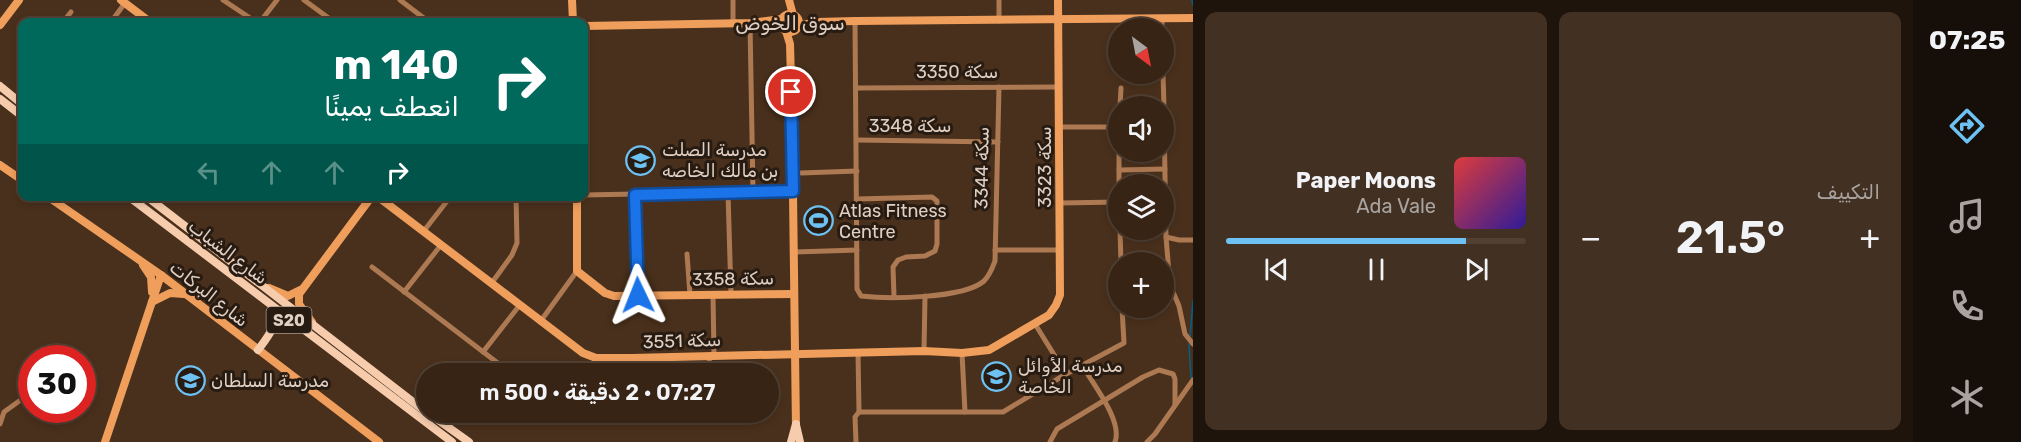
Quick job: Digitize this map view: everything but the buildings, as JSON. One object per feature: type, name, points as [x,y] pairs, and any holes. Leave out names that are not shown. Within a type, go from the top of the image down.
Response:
[{"type":"main road","points":[[0,86],[18,101]]},
{"type":"main road","points":[[0,99],[18,113]]},
{"type":"main road","name":"شارع الشباب","points":[[134,201],[452,442]]},
{"type":"main road","name":"شارع الشباب","points":[[153,201],[416,404]]},
{"type":"main road","points":[[273,308],[276,318],[274,326]]},
{"type":"main road","points":[[258,350],[279,321],[290,321]]},
{"type":"main road","name":"شارع الشباب","points":[[442,423],[469,442]]},
{"type":"main road","points":[[795,442],[796,424]]},
{"type":"street","points":[[0,25],[19,0]]},
{"type":"street","points":[[223,0],[252,18]]},
{"type":"street","points":[[261,18],[277,0]]},
{"type":"street","points":[[304,0],[327,18]]},
{"type":"street","points":[[400,0],[422,18]]},
{"type":"street","points":[[572,0],[573,18]]},
{"type":"street","points":[[733,0],[733,24]]},
{"type":"street","points":[[788,0],[795,252],[796,424]]},
{"type":"street","points":[[999,0],[999,21]]},
{"type":"street","name":"سكة 3323","points":[[1035,324],[1049,315],[1060,295],[1058,0]]},
{"type":"street","points":[[113,18],[123,1],[145,18]]},
{"type":"street","points":[[66,18],[71,12]]},
{"type":"street","points":[[1174,19],[1193,18]]},
{"type":"street","points":[[588,26],[1108,20]]},
{"type":"street","points":[[795,252],[857,250],[855,21]]},
{"type":"street","points":[[750,23],[753,192]]},
{"type":"street","name":"سكة 3344","points":[[857,250],[857,289],[861,296],[925,296],[962,292],[983,282],[991,272],[995,261],[999,87]]},
{"type":"street","name":"سكة 3350","points":[[856,88],[1059,87]]},
{"type":"street","points":[[1121,88],[1121,96]]},
{"type":"street","points":[[1059,127],[1108,126]]},
{"type":"street","name":"سكة 3348","points":[[857,140],[998,142]]},
{"type":"street","points":[[1119,162],[1119,174]]},
{"type":"street","points":[[1165,162],[1165,174]]},
{"type":"street","points":[[1,166],[18,177]]},
{"type":"street","points":[[1119,170],[1165,169]]},
{"type":"street","points":[[801,173],[857,171]]},
{"type":"street","points":[[588,195],[793,191]]},
{"type":"street","points":[[728,193],[731,294]]},
{"type":"street","points":[[635,195],[638,295]]},
{"type":"street","points":[[857,199],[932,197],[937,201],[935,251],[925,256],[906,256],[898,260],[893,267],[894,296]]},
{"type":"street","name":"شارع البركات","points":[[54,201],[161,275],[379,442]]},
{"type":"street","points":[[314,325],[299,304],[300,290],[368,201]]},
{"type":"street","name":"سكة 3551","points":[[383,201],[540,322],[589,356],[632,358],[794,352],[962,353],[989,350],[1035,324]]},
{"type":"street","points":[[423,232],[447,201]]},
{"type":"street","points":[[491,284],[515,250],[517,243],[516,201]]},
{"type":"street","points":[[540,322],[577,271],[577,201]]},
{"type":"street","points":[[1060,203],[1108,202]]},
{"type":"street","points":[[1174,239],[1193,240]]},
{"type":"street","points":[[1166,240],[1170,285],[1179,306],[1185,333],[1193,344]]},
{"type":"street","points":[[404,292],[441,245]]},
{"type":"street","points":[[995,250],[1060,250]]},
{"type":"street","points":[[687,254],[690,295]]},
{"type":"street","points":[[138,259],[151,277],[152,302]]},
{"type":"street","points":[[372,267],[498,363]]},
{"type":"street","name":"سكة 3358","points":[[577,271],[609,296],[794,294]]},
{"type":"street","points":[[105,442],[161,275]]},
{"type":"street","points":[[264,286],[288,296],[300,290]]},
{"type":"street","points":[[152,302],[170,293],[186,295]]},
{"type":"street","points":[[711,363],[713,295]]},
{"type":"street","points":[[924,351],[925,296]]},
{"type":"street","points":[[483,352],[519,306]]},
{"type":"street","points":[[859,412],[1003,412],[1066,374],[1124,343],[1123,318]]},
{"type":"street","points":[[1035,324],[1066,374]]},
{"type":"street","points":[[856,442],[855,417],[859,412],[858,352]]},
{"type":"street","points":[[962,353],[966,412]]},
{"type":"street","points":[[632,358],[632,363]]},
{"type":"street","points":[[1082,365],[1113,417],[1116,431],[1115,442]]},
{"type":"street","points":[[1050,442],[1057,429],[1143,377],[1160,370],[1173,374],[1175,405]]},
{"type":"street","points":[[1147,442],[1193,380]]},
{"type":"street","points":[[0,424],[4,412],[18,402]]},
{"type":"waterway","points":[[1192,0],[1193,5]]},
{"type":"waterway","points":[[1190,336],[1193,301]]},
{"type":"waterway","points":[[1189,344],[1191,378]]},
{"type":"place","name":"مدرسة الصلت بن مالك الخاصه","points":[[641,160]]},
{"type":"place","name":"Atlas Fitness Centre","points":[[818,221]]},
{"type":"place","name":"مدرسة الأوائل الخاصة","points":[[997,376]]},
{"type":"place","name":"مدرسة السلطان","points":[[190,381]]},
{"type":"district","name":"سوق الخوض","points":[[790,23]]},
{"type":"route","points":[[638,295],[635,195],[793,191],[791,92]]}]
